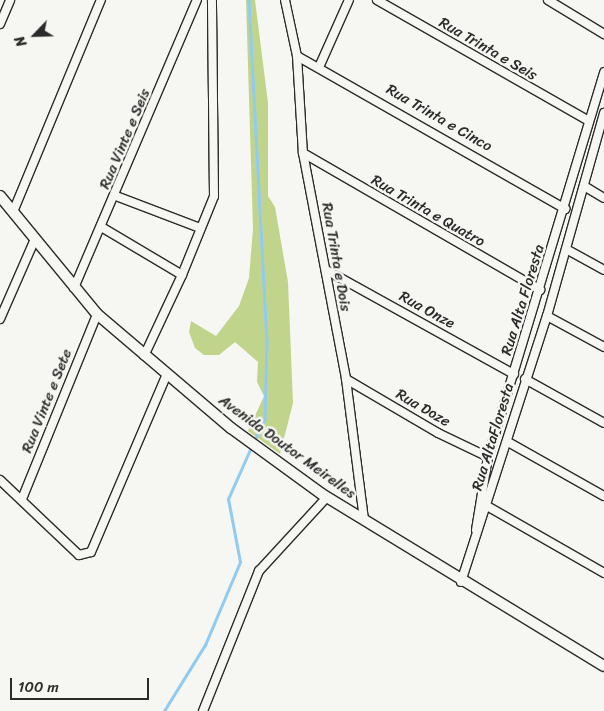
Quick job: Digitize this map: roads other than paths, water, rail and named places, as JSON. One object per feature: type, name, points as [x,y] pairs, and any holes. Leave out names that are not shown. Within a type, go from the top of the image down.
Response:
[{"type":"street","points":[[0,24],[10,0]]},
{"type":"street","points":[[13,212],[102,0]]},
{"type":"street","name":"Rua Vinte e Seis","points":[[74,288],[103,228],[198,0]]},
{"type":"street","points":[[144,356],[182,275],[214,196],[212,0]]},
{"type":"street","name":"Rua Trinta e Dois","points":[[285,0],[297,56],[303,153],[346,379],[364,520]]},
{"type":"street","points":[[320,65],[349,0]]},
{"type":"street","name":"Rua Trinta e Seis","points":[[377,0],[587,120]]},
{"type":"street","points":[[548,0],[604,34]]},
{"type":"street","name":"Rua Trinta e Cinco","points":[[297,56],[320,65],[565,209]]},
{"type":"street","name":"Rua Alta Floresta","points":[[476,539],[488,457],[565,209],[575,161],[587,120],[604,72]]},
{"type":"street","name":"Rua AltaFloresta","points":[[476,539],[508,442],[525,379],[547,316],[584,186],[588,164],[603,124],[604,113]]},
{"type":"street","name":"Rua Trinta e Quatro","points":[[303,153],[540,290]]},
{"type":"street","points":[[575,161],[588,164]]},
{"type":"street","points":[[584,186],[604,198]]},
{"type":"street","name":"Avenida Doutor Meirelles","points":[[0,196],[97,314],[166,376],[258,448],[327,497],[461,582],[604,666]]},
{"type":"street","points":[[116,196],[200,228]]},
{"type":"street","points":[[103,228],[182,275]]},
{"type":"street","points":[[0,319],[35,239]]},
{"type":"street","points":[[566,249],[604,270]]},
{"type":"street","name":"Rua Onze","points":[[326,270],[514,374]]},
{"type":"street","name":"Rua Vinte e Sete","points":[[22,499],[97,314]]},
{"type":"street","points":[[547,316],[604,347]]},
{"type":"street","points":[[0,480],[79,555],[92,552],[166,376]]},
{"type":"street","name":"Rua Doze","points":[[346,379],[438,433],[488,457]]},
{"type":"street","points":[[525,379],[604,423]]},
{"type":"street","points":[[508,442],[604,496]]},
{"type":"street","points":[[204,711],[260,571],[327,497]]},
{"type":"street","points":[[486,506],[604,572]]},
{"type":"street","points":[[461,582],[476,539]]},
{"type":"waterway","points":[[249,0],[267,342],[265,419],[255,440]]},
{"type":"waterway","points":[[164,711],[205,645],[240,562],[228,499],[252,445]]}]
